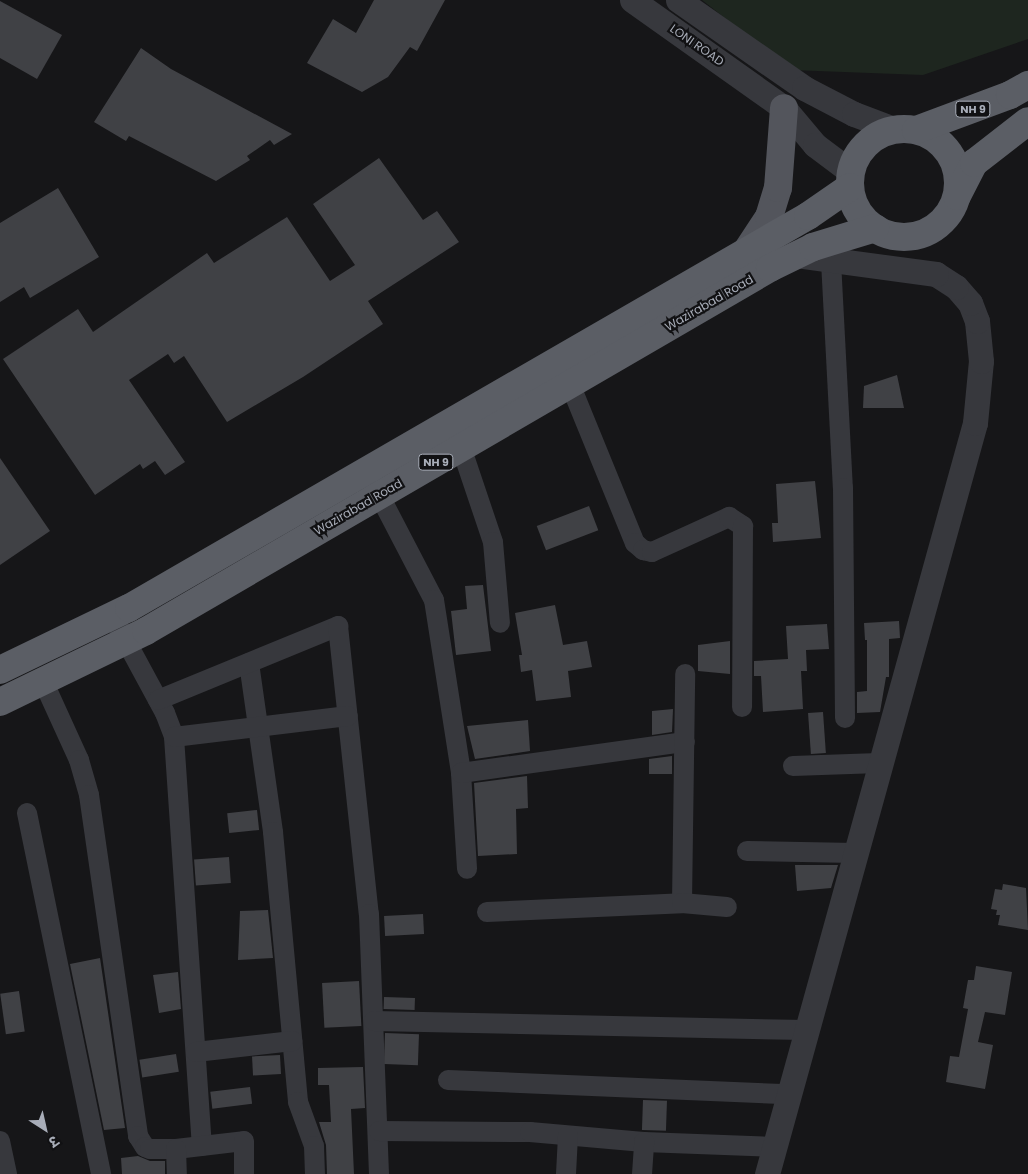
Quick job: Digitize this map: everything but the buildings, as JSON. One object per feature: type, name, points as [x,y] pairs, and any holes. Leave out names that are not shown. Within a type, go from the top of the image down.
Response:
[{"type":"highway","name":"NH 9","points":[[905,130],[1010,95],[1028,85]]},
{"type":"highway","points":[[955,199],[958,177],[951,156],[936,139],[905,130],[874,138],[862,148],[850,180],[854,203],[862,217],[875,228],[894,236],[924,232],[939,224],[955,199],[974,163],[1028,120]]},
{"type":"highway","name":"Wazirabad Road","points":[[0,670],[112,616],[367,471],[746,252],[850,180]]},
{"type":"highway","name":"Wazirabad Road","points":[[0,702],[126,640],[796,255],[875,228]]},
{"type":"main road","points":[[746,252],[769,217],[778,188],[784,108]]},
{"type":"street","name":"LONI ROAD","points":[[632,0],[784,108],[850,180]]},
{"type":"street","name":"LONI ROAD","points":[[678,0],[804,88],[854,114],[905,130]]},
{"type":"street","points":[[767,1174],[879,763],[975,423],[980,383],[981,341],[970,303],[956,287],[936,274],[796,255]]},
{"type":"street","points":[[831,261],[842,488],[846,718]]},
{"type":"street","points":[[570,384],[634,543],[643,550],[652,552],[729,517],[743,526],[742,706]]},
{"type":"street","points":[[461,447],[493,542],[500,623]]},
{"type":"street","points":[[367,471],[434,600],[461,773],[467,869]]},
{"type":"street","points":[[112,616],[158,700],[174,737],[202,1146]]},
{"type":"street","points":[[158,700],[338,626],[369,914],[379,1131],[379,1174]]},
{"type":"street","points":[[249,662],[260,727],[298,1102],[314,1146],[315,1174]]},
{"type":"street","points":[[682,903],[685,674]]},
{"type":"street","points":[[43,681],[79,760],[89,795],[138,1136],[145,1147],[176,1150],[244,1141],[244,1174]]},
{"type":"street","points":[[174,737],[348,716]]},
{"type":"street","points":[[461,773],[685,742]]},
{"type":"street","points":[[793,766],[879,763]]},
{"type":"street","points":[[27,813],[101,1174]]},
{"type":"street","points":[[747,851],[855,853]]},
{"type":"street","points":[[487,912],[682,903],[727,907]]},
{"type":"street","points":[[374,1021],[806,1030]]},
{"type":"street","points":[[196,1052],[292,1041]]},
{"type":"street","points":[[448,1080],[789,1094]]},
{"type":"street","points":[[379,1131],[568,1136],[644,1142],[774,1147]]},
{"type":"street","points":[[566,1174],[568,1136]]},
{"type":"street","points":[[0,1141],[7,1174]]},
{"type":"street","points":[[642,1174],[644,1142]]},
{"type":"street","points":[[176,1150],[177,1174]]},
{"type":"shaded area","points":[[702,0],[1028,0],[1028,39],[923,75],[791,70]]}]
